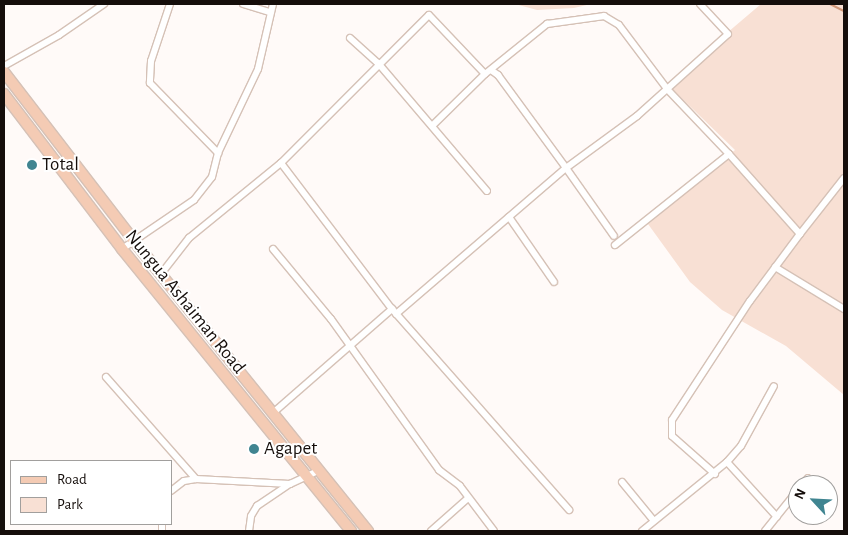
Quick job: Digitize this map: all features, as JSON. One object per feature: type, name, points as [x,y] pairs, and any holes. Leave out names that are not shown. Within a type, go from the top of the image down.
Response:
[{"type":"main road","name":"Nungua Ashaiman Road","points":[[4,72],[134,241],[274,412],[368,531]]},
{"type":"main road","name":"Nungua Ashaiman Road","points":[[4,94],[122,249],[351,531]]},
{"type":"street","points":[[4,66],[59,35],[104,4]]},
{"type":"street","points":[[170,4],[151,61],[150,83],[218,153]]},
{"type":"street","points":[[243,4],[270,12]]},
{"type":"street","points":[[122,249],[203,190],[212,177],[218,153],[258,69],[273,4]]},
{"type":"street","points":[[274,412],[566,168],[637,116],[728,34],[700,4]]},
{"type":"street","points":[[162,274],[189,238],[281,163],[378,63],[429,14],[488,72],[498,75],[614,236]]},
{"type":"street","points":[[432,126],[488,72],[547,24],[604,16],[620,25],[668,90],[729,154],[800,234]]},
{"type":"street","points":[[350,38],[378,63],[487,191]]},
{"type":"street","points":[[615,245],[626,239],[652,213],[729,154]]},
{"type":"street","points":[[281,163],[394,311],[569,510]]},
{"type":"street","points":[[715,474],[672,436],[672,420],[775,267],[844,178]]},
{"type":"street","points":[[509,217],[554,282]]},
{"type":"street","points":[[273,249],[351,347],[432,461],[456,482],[467,499],[494,531]]},
{"type":"street","points":[[775,267],[844,309]]},
{"type":"street","points":[[106,377],[196,478]]},
{"type":"street","points":[[642,531],[715,474],[727,462],[741,446],[774,386]]},
{"type":"street","points":[[727,462],[777,517]]},
{"type":"street","points":[[249,531],[254,510],[290,484],[308,478],[320,470]]},
{"type":"street","points":[[172,490],[184,481],[196,478],[290,484]]},
{"type":"street","points":[[622,482],[654,521]]},
{"type":"street","points":[[430,531],[467,499]]},
{"type":"street","points":[[765,531],[788,503]]},
{"type":"green space","points":[[515,4],[591,4],[574,8],[537,10]]},
{"type":"green space","points":[[761,4],[844,4],[844,395],[786,346],[722,310],[690,282],[648,224],[735,150],[667,84]]},
{"type":"waterway","points":[[830,4],[844,11]]},
{"type":"place","name":"Total","points":[[32,165]]},
{"type":"place","name":"Agapet","points":[[254,449]]}]
